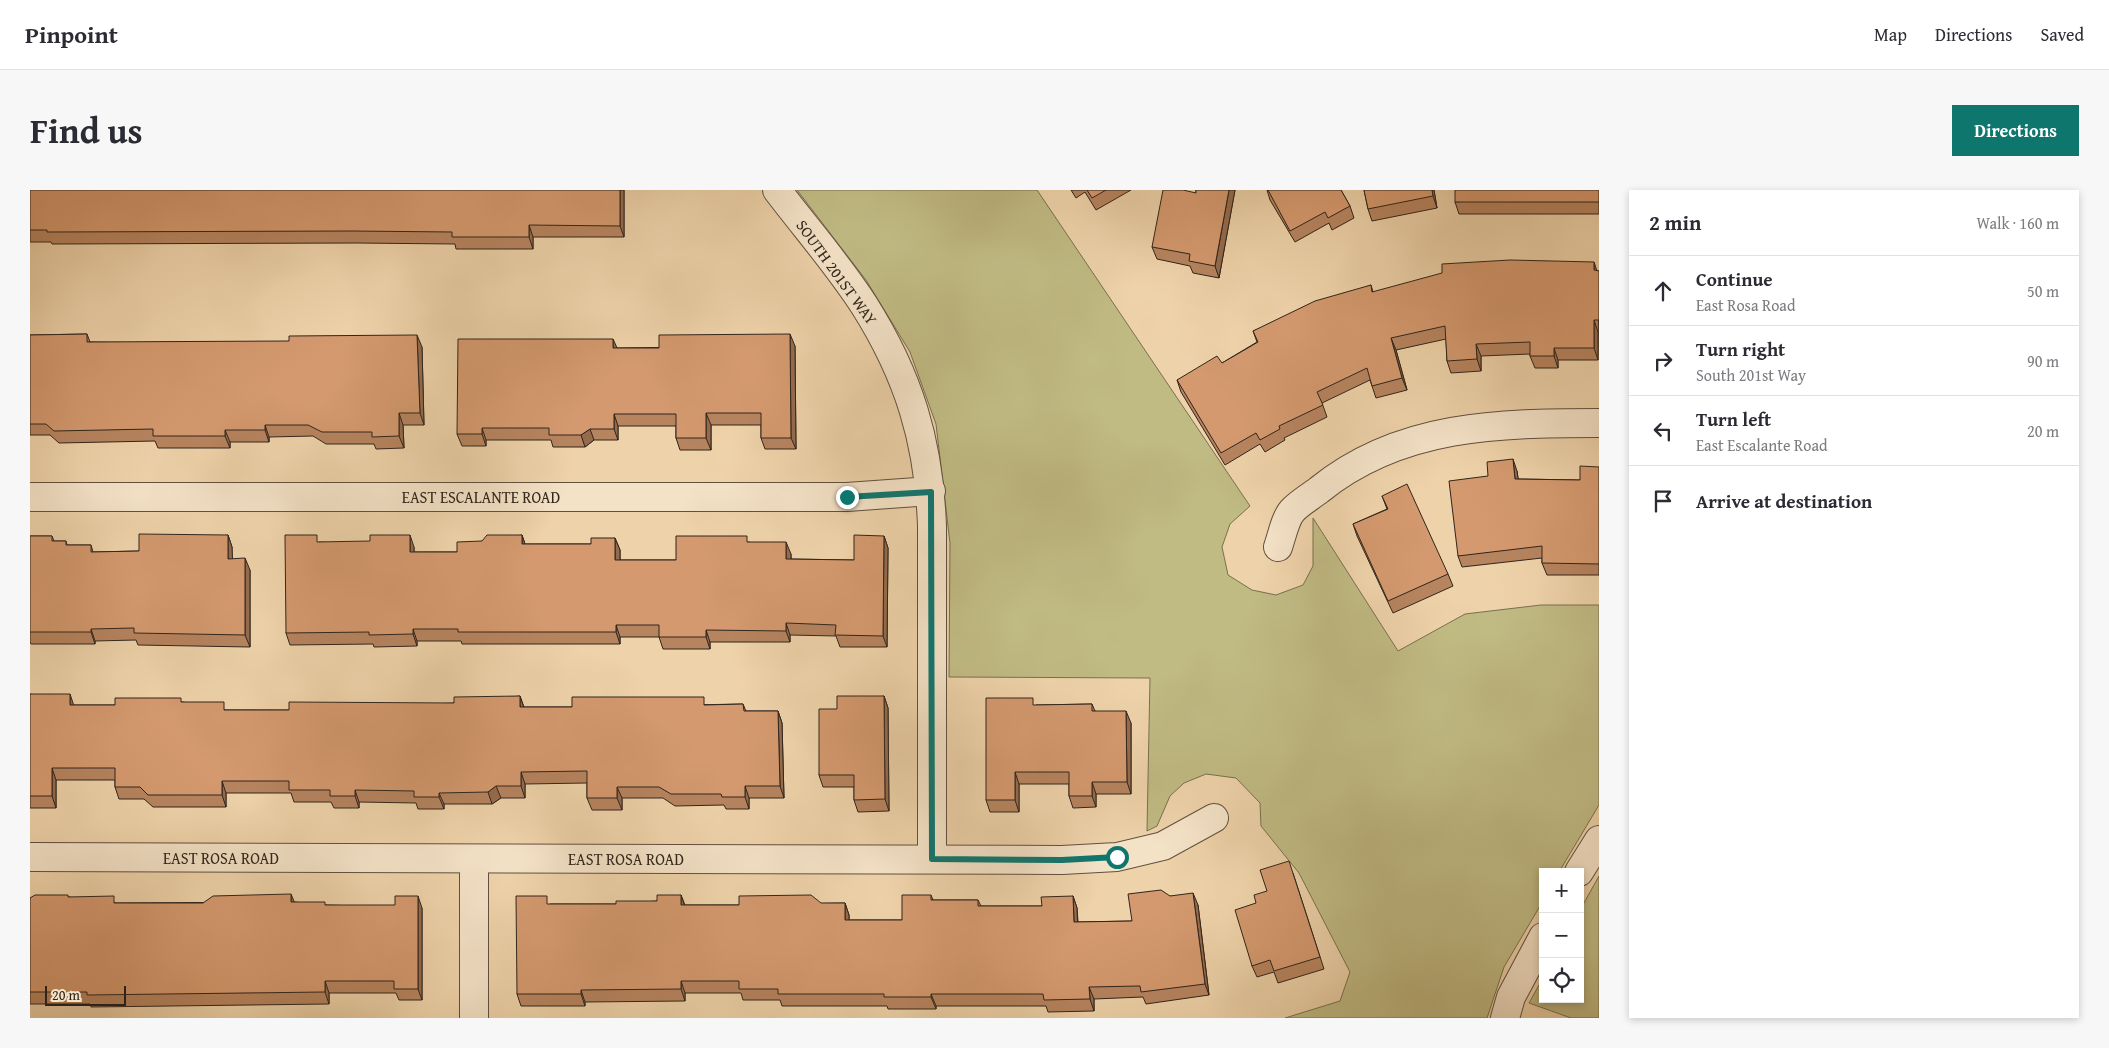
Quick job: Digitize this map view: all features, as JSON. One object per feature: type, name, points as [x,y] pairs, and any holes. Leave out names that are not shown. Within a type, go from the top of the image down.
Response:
[{"type":"street","name":"SOUTH 201ST WAY","points":[[777,190],[863,304],[894,358],[916,414],[925,449],[931,492],[932,859]]},
{"type":"street","points":[[1278,547],[1291,512],[1333,478],[1385,452],[1418,440],[1452,431],[1486,426],[1530,423],[1599,423]]},
{"type":"street","name":"EAST ESCALANTE ROAD","points":[[30,497],[847,497],[931,492]]},
{"type":"street","name":"EAST ROSA ROAD","points":[[30,858],[1062,860],[1117,857],[1163,846],[1214,818]]},
{"type":"street","points":[[1582,868],[1599,840]]},
{"type":"street","points":[[474,859],[474,1018]]},
{"type":"street","points":[[1505,1018],[1511,997],[1539,944]]},
{"type":"shaded area","points":[[797,190],[1037,190],[1250,506],[1230,524],[1222,547],[1228,575],[1252,590],[1276,595],[1303,585],[1313,566],[1313,518],[1398,651],[1465,614],[1541,605],[1599,605],[1599,805],[1561,868],[1539,868],[1539,908],[1504,967],[1487,1018],[1285,1018],[1340,1001],[1350,972],[1299,873],[1261,826],[1260,803],[1236,778],[1206,774],[1184,783],[1170,796],[1157,826],[1147,831],[1150,678],[949,677],[950,543],[936,424],[910,352],[866,280]]},
{"type":"shaded area","points":[[1599,876],[1599,1018],[1571,1018],[1529,1003],[1539,985],[1539,1003],[1584,1003],[1584,903]]},
{"type":"building","points":[[30,190],[620,190],[620,226],[529,225],[529,237],[452,237],[452,232],[47,232],[47,230],[30,230]]},
{"type":"building","points":[[1087,190],[1106,190],[1092,198]]},
{"type":"building","points":[[1163,190],[1183,190],[1196,193],[1196,190],[1229,190],[1215,266],[1189,261],[1190,254],[1152,247]]},
{"type":"building","points":[[1268,190],[1341,190],[1350,206],[1328,218],[1325,212],[1290,231]]},
{"type":"building","points":[[1364,190],[1432,190],[1433,196],[1368,209]]},
{"type":"building","points":[[1455,190],[1599,190],[1599,202],[1455,202]]},
{"type":"building","points":[[1510,260],[1594,262],[1594,270],[1599,271],[1599,320],[1594,320],[1594,348],[1554,348],[1554,356],[1530,356],[1530,342],[1476,344],[1477,359],[1447,361],[1445,326],[1391,338],[1402,378],[1372,386],[1367,368],[1317,392],[1323,405],[1279,426],[1280,429],[1260,440],[1256,433],[1221,453],[1177,380],[1217,356],[1222,363],[1258,342],[1253,331],[1315,301],[1371,285],[1372,292],[1442,273],[1442,264]]},
{"type":"building","points":[[87,334],[87,342],[289,341],[289,336],[417,335],[420,413],[399,413],[399,436],[372,437],[372,432],[322,432],[308,425],[265,425],[265,430],[225,430],[225,436],[153,436],[153,429],[54,431],[46,424],[30,424],[30,335]]},
{"type":"building","points":[[790,334],[791,438],[761,438],[761,413],[706,413],[706,438],[676,438],[676,414],[614,414],[614,429],[590,429],[581,435],[549,435],[549,428],[482,428],[482,434],[457,434],[458,339],[613,339],[613,348],[659,348],[659,335]]},
{"type":"building","points":[[1513,459],[1515,479],[1580,480],[1580,466],[1599,467],[1599,564],[1542,563],[1542,546],[1458,556],[1449,481],[1488,476],[1487,462]]},
{"type":"building","points":[[1407,484],[1448,574],[1388,601],[1353,524],[1388,509],[1382,496]]},
{"type":"building","points":[[139,534],[228,535],[228,559],[245,558],[245,635],[134,633],[134,628],[91,629],[91,632],[30,632],[30,536],[52,536],[52,541],[66,541],[66,545],[91,545],[91,552],[139,551]]},
{"type":"building","points":[[285,535],[317,535],[317,542],[370,541],[370,535],[410,535],[410,552],[457,552],[457,542],[482,541],[487,535],[522,535],[522,544],[591,544],[591,538],[615,538],[615,560],[676,560],[676,536],[747,536],[747,542],[786,542],[786,559],[854,560],[854,535],[884,536],[883,636],[835,635],[836,625],[786,623],[786,631],[706,630],[706,637],[659,637],[659,625],[616,625],[616,632],[458,632],[458,629],[413,629],[413,634],[369,635],[369,632],[286,633]]},
{"type":"building","points":[[30,694],[70,694],[70,705],[115,705],[115,698],[181,698],[181,702],[224,702],[224,710],[289,710],[289,702],[454,703],[454,697],[520,696],[520,707],[572,707],[572,697],[704,697],[704,705],[743,704],[744,711],[778,711],[780,786],[745,786],[745,797],[722,797],[721,794],[671,794],[659,787],[617,787],[617,798],[587,798],[587,771],[521,772],[521,786],[496,786],[488,792],[439,793],[439,797],[414,797],[414,791],[355,790],[355,796],[330,796],[330,790],[289,790],[289,781],[222,781],[222,795],[148,795],[140,787],[115,787],[115,768],[52,768],[52,796],[30,796]]},
{"type":"building","points":[[837,696],[884,696],[885,799],[854,800],[854,775],[819,775],[819,709],[837,709]]},
{"type":"building","points":[[986,698],[1033,698],[1033,705],[1092,704],[1092,711],[1126,711],[1127,782],[1092,782],[1092,796],[1069,796],[1069,772],[1015,772],[1015,800],[986,800]]},
{"type":"building","points":[[1289,861],[1320,957],[1274,971],[1270,960],[1252,966],[1235,910],[1256,903],[1254,895],[1267,891],[1260,870]]},
{"type":"building","points":[[1161,890],[1170,896],[1193,893],[1205,984],[1141,992],[1140,986],[1089,987],[1090,999],[1044,1000],[1043,994],[931,994],[931,997],[884,997],[884,994],[778,994],[778,989],[739,989],[739,981],[681,981],[681,989],[581,990],[581,994],[517,994],[516,896],[547,896],[547,904],[616,904],[616,901],[657,901],[657,895],[681,895],[681,905],[739,905],[739,896],[811,895],[821,903],[845,903],[845,920],[902,920],[902,895],[931,895],[931,900],[978,900],[978,906],[1042,906],[1041,897],[1073,896],[1074,922],[1132,921],[1128,894]]},
{"type":"building","points":[[291,894],[291,902],[325,902],[325,905],[395,905],[395,896],[418,896],[418,989],[394,989],[394,981],[325,981],[325,992],[87,995],[87,992],[30,992],[30,898],[35,895],[68,895],[68,897],[114,896],[114,903],[203,903],[213,896]]},
{"type":"route","points":[[847,497],[931,492],[932,859],[1062,860],[1117,857]]}]
